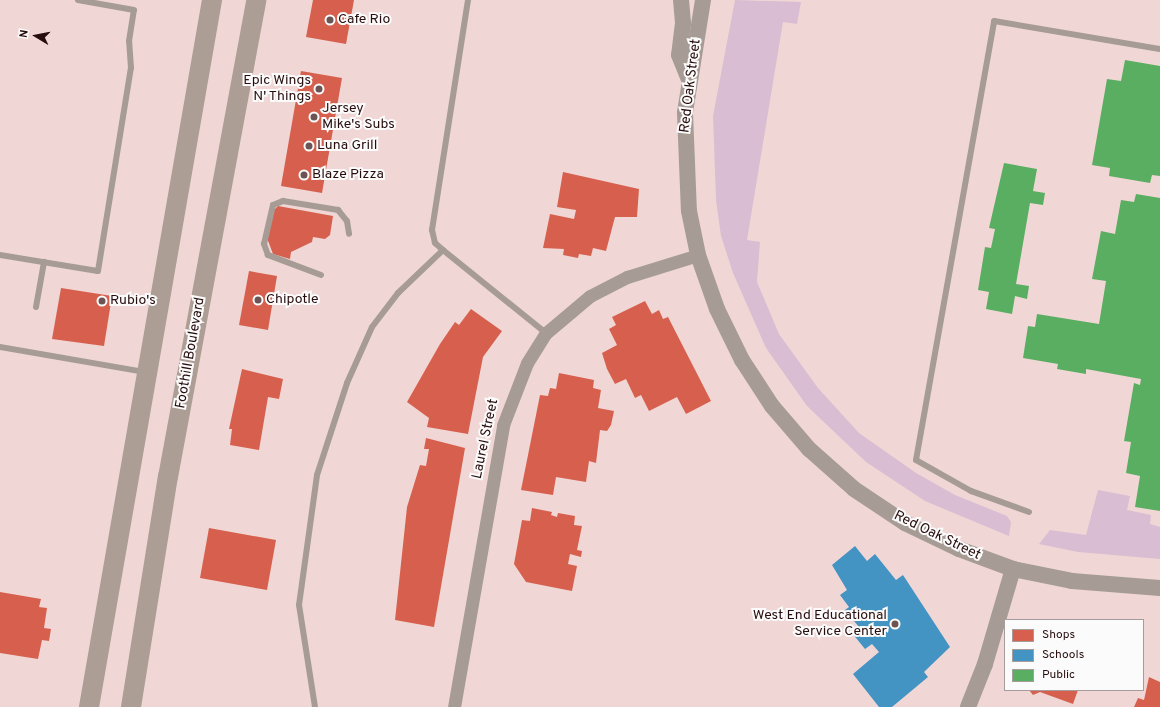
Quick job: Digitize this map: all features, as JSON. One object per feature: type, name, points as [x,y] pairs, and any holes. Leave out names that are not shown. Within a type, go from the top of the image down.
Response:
[{"type":"main road","points":[[89,707],[149,373],[212,0]]},
{"type":"main road","name":"Foothill Boulevard","points":[[131,707],[168,477],[256,0]]},
{"type":"street","points":[[681,0],[683,23],[679,55],[689,80]]},
{"type":"street","name":"Red Oak Street","points":[[703,0],[689,80],[685,113],[686,181],[698,255],[717,308],[742,360],[772,406],[809,449],[854,489],[905,523],[959,549],[1013,569],[1072,581],[1160,588]]},
{"type":"street","name":"Laurel Street","points":[[454,707],[503,425],[513,393],[546,333],[590,296],[627,277],[698,255]]},
{"type":"street","points":[[968,707],[985,664],[1013,569]]},
{"type":"lane","points":[[0,254],[98,271],[131,68],[130,41],[134,10],[78,0]]},
{"type":"lane","points":[[468,0],[432,214],[435,243],[546,333]]},
{"type":"lane","points":[[1029,512],[972,491],[916,460],[994,21],[1160,50]]},
{"type":"lane","points":[[321,275],[268,255],[264,244],[273,205],[283,201],[338,210],[347,221],[348,234]]},
{"type":"lane","points":[[315,707],[299,605],[318,475],[347,383],[372,327],[398,293],[443,250]]},
{"type":"lane","points":[[36,306],[44,262]]},
{"type":"lane","points":[[0,347],[149,373]]},
{"type":"shaded area","points":[[735,0],[801,2],[797,24],[783,22],[747,240],[760,242],[757,282],[779,334],[818,388],[859,433],[916,473],[955,495],[1007,516],[1011,522],[1009,536],[925,501],[866,462],[807,406],[766,348],[733,273],[721,236],[716,200],[713,116]]},
{"type":"shaded area","points":[[1098,490],[1130,496],[1127,510],[1151,515],[1150,524],[1160,527],[1160,559],[1078,552],[1039,544],[1050,530],[1086,535]]},
{"type":"building: Shops","name":"Cafe Rio","points":[[313,0],[354,0],[346,44],[306,37]]},
{"type":"building: Shops","points":[[301,71],[342,78],[322,193],[281,186]]},
{"type":"building: Shops","points":[[563,172],[639,189],[637,217],[615,217],[606,251],[593,248],[591,256],[579,254],[578,258],[563,255],[564,249],[543,248],[550,214],[574,219],[576,210],[557,207]]},
{"type":"building: Shops","points":[[278,206],[333,216],[330,235],[325,239],[313,237],[312,242],[291,252],[290,259],[273,254],[267,238],[274,210]]},
{"type":"building: Shops","name":"Chipotle","points":[[249,271],[277,276],[268,330],[239,325]]},
{"type":"building: Shops","points":[[61,288],[112,296],[104,346],[52,339]]},
{"type":"building: Shops","points":[[645,301],[652,314],[659,310],[663,319],[668,317],[711,401],[686,414],[677,397],[649,411],[641,395],[635,398],[626,379],[615,384],[607,369],[602,353],[617,345],[609,329],[616,325],[612,317]]},
{"type":"building: Shops","points":[[471,309],[502,331],[483,357],[468,434],[427,427],[429,418],[407,402],[440,344],[455,322],[459,325]]},
{"type":"building: Shops","points":[[242,369],[283,379],[279,399],[268,397],[259,450],[230,445],[232,429],[229,429]]},
{"type":"building: Shops","points":[[559,373],[594,380],[593,388],[601,390],[598,408],[614,411],[611,425],[607,431],[600,430],[596,463],[589,461],[586,482],[556,477],[553,495],[521,490],[540,395],[548,396],[550,388],[556,389]]},
{"type":"building: Shops","points":[[426,438],[465,448],[434,627],[395,620],[407,507],[420,465],[426,466],[429,449],[424,449]]},
{"type":"building: Shops","points":[[532,508],[552,512],[551,515],[557,517],[558,513],[575,516],[574,525],[582,526],[577,550],[582,551],[581,557],[570,554],[568,564],[577,566],[572,591],[526,582],[514,564],[522,520],[530,521]]},
{"type":"building: Shops","points":[[209,528],[276,540],[267,590],[200,578]]},
{"type":"building: Shops","points":[[0,592],[41,599],[39,607],[47,608],[44,628],[51,629],[49,641],[42,640],[38,659],[0,653]]},
{"type":"building: Shops","points":[[1149,677],[1160,682],[1160,707],[1134,707],[1138,698],[1144,700]]},
{"type":"building: Shops","points":[[1030,691],[1078,691],[1073,704],[1040,692],[1033,695]]},
{"type":"building: Schools","name":"West End Educational Service Center","points":[[855,546],[867,561],[875,554],[896,580],[903,575],[950,647],[924,672],[928,677],[892,707],[879,707],[853,674],[879,652],[872,644],[865,649],[852,633],[859,627],[845,610],[849,607],[840,595],[847,590],[832,565]]},
{"type":"building: Public","points":[[1125,60],[1160,66],[1160,176],[1152,175],[1150,183],[1109,176],[1110,168],[1092,165],[1107,79],[1121,81]]},
{"type":"building: Public","points":[[1004,163],[1037,169],[1033,191],[1045,193],[1043,205],[1030,203],[1016,284],[1029,286],[1027,299],[1015,296],[1012,314],[986,309],[989,292],[978,290],[985,247],[991,248],[995,229],[989,228]]},
{"type":"building: Public","points":[[1136,194],[1160,198],[1160,511],[1135,507],[1140,476],[1126,473],[1131,442],[1124,441],[1134,383],[1140,385],[1141,379],[1086,369],[1086,374],[1057,369],[1058,364],[1023,358],[1028,326],[1035,327],[1037,314],[1099,324],[1106,281],[1092,279],[1101,231],[1115,234],[1121,200],[1134,202]]},
{"type":"place","name":"Cafe Rio","points":[[330,20]]},
{"type":"place","name":"Epic Wings N' Things","points":[[319,89]]},
{"type":"place","name":"Jersey Mike's Subs","points":[[314,117]]},
{"type":"place","name":"Luna Grill","points":[[309,146]]},
{"type":"place","name":"Blaze Pizza","points":[[304,175]]},
{"type":"place","name":"Chipotle","points":[[258,300]]},
{"type":"place","name":"Rubio's","points":[[102,301]]},
{"type":"place","name":"West End Educational Service Center","points":[[895,624]]}]
